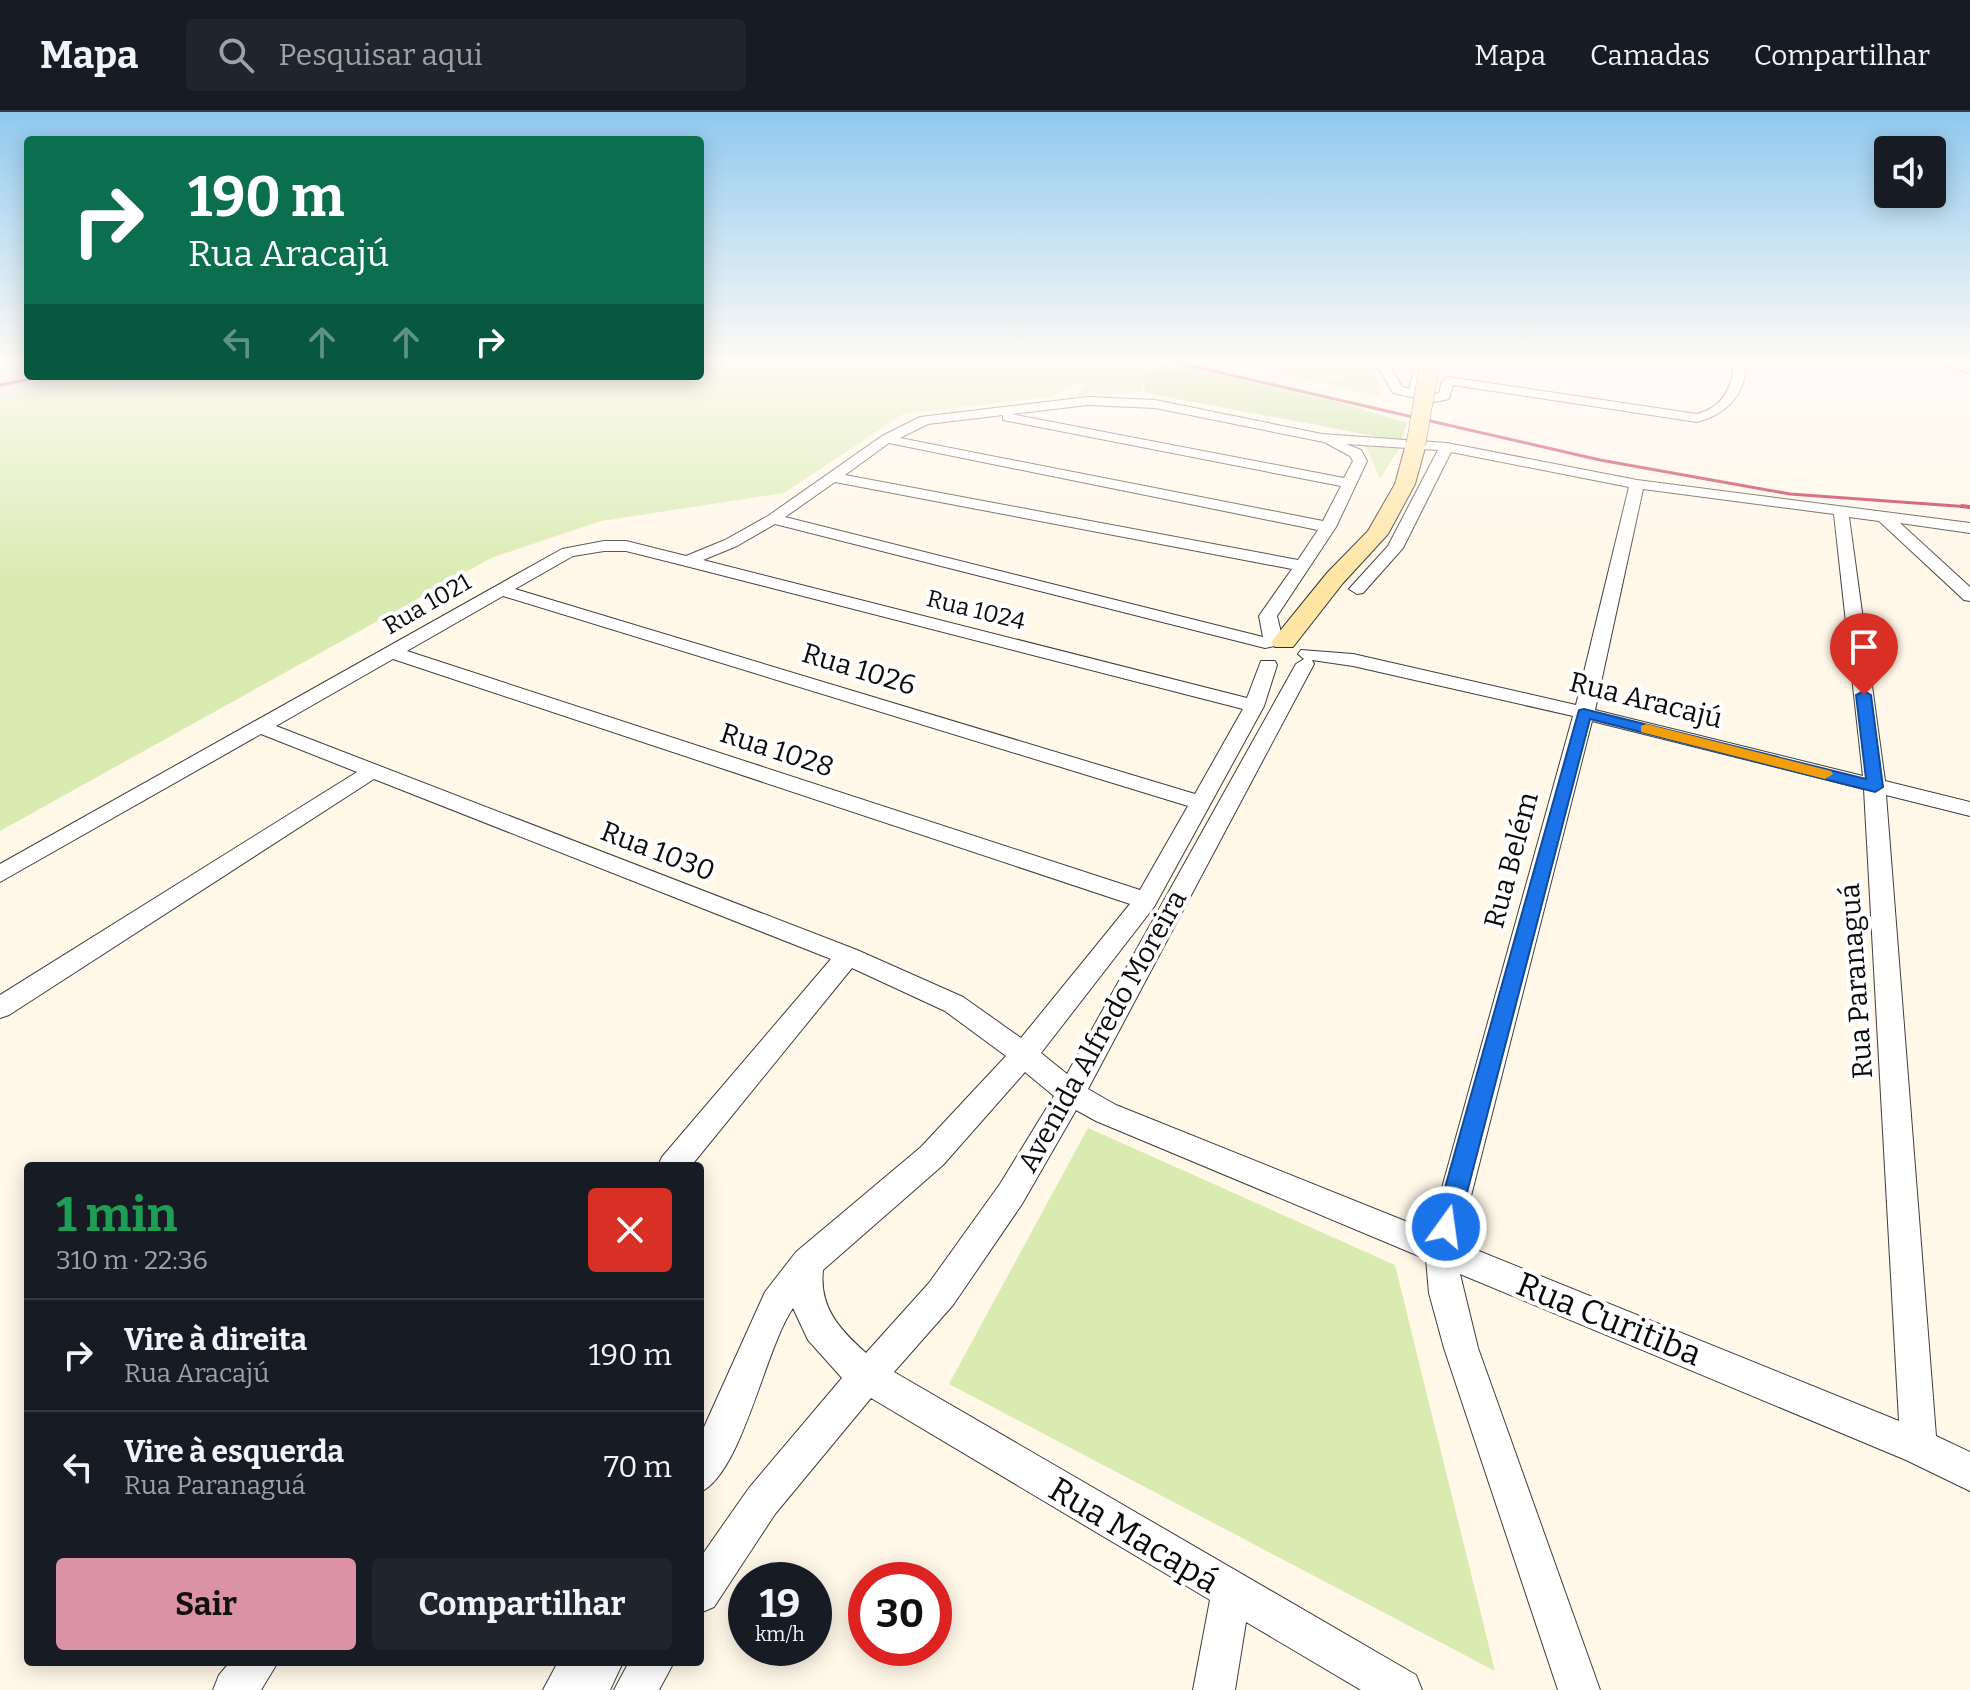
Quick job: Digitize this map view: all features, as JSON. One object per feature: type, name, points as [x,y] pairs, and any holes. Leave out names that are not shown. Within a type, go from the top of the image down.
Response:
[{"type":"street","points":[[687,561],[731,543],[773,519],[899,434]]},
{"type":"street","points":[[1091,434],[1351,484]]},
{"type":"street","points":[[1300,434],[1447,447],[1637,484],[1970,528]]},
{"type":"street","name":"Avenida Alfredo Moreira","points":[[1357,589],[1375,537],[1405,484],[1417,434]]},
{"type":"street","name":"Avenida Alfredo Moreira","points":[[1286,651],[1268,616],[1328,527],[1360,461],[1356,453],[1322,438]]},
{"type":"street","points":[[887,439],[1328,527]]},
{"type":"street","name":"Avenida Alfredo Moreira","points":[[704,1587],[762,1501],[811,1439],[941,1294],[1011,1194],[1071,1093],[1286,651],[1357,589],[1395,548],[1447,447]]},
{"type":"street","points":[[831,477],[1302,566]]},
{"type":"street","name":"Rua Belém","points":[[1441,1250],[1584,713],[1637,484]]},
{"type":"street","name":"Rua Paranaguá","points":[[1841,512],[1875,787],[1919,1447]]},
{"type":"street","points":[[1885,518],[1970,596]]},
{"type":"street","name":"Rua Aracajú","points":[[773,519],[1286,651],[1353,660],[1584,713],[1970,809]]},
{"type":"street","name":"Avenida Alfredo Moreira","points":[[704,1465],[734,1408],[777,1303],[807,1263],[932,1156],[1022,1057],[1146,901],[1286,651],[1335,578],[1375,537]]},
{"type":"street","name":"Rua 1021","points":[[0,874],[568,552],[626,546],[687,561]]},
{"type":"street","name":"Rua 1024","points":[[687,561],[1254,706]]},
{"type":"street","points":[[1952,581],[1970,582]]},
{"type":"street","name":"Rua 1026","points":[[500,590],[1202,803]]},
{"type":"street","name":"Rua 1028","points":[[391,652],[1146,901]]},
{"type":"street","name":"Rua 1030","points":[[258,726],[848,956],[954,1004],[1071,1093]]},
{"type":"street","points":[[0,1008],[371,772]]},
{"type":"street","points":[[676,1162],[848,956]]},
{"type":"street","name":"Rua Curitiba","points":[[1071,1093],[1106,1113],[1919,1447],[1970,1472]]},
{"type":"street","points":[[1441,1250],[1446,1293],[1461,1348],[1579,1690]]},
{"type":"street","points":[[807,1263],[803,1282],[816,1322],[831,1347],[868,1377]]},
{"type":"street","name":"Rua Macapá","points":[[868,1377],[1401,1690]]},
{"type":"street","points":[[1214,1690],[1231,1592]]},
{"type":"street","points":[[234,1690],[254,1666]]},
{"type":"street","points":[[564,1690],[580,1666]]},
{"type":"street","points":[[588,1690],[600,1666]]},
{"type":"street","points":[[635,1690],[650,1666]]},
{"type":"green space","points":[[0,434],[873,434],[784,493],[601,521],[491,558],[0,831]]},
{"type":"green space","points":[[1362,434],[1403,434],[1401,441]]},
{"type":"green space","points":[[1363,441],[1402,445],[1380,478]]},
{"type":"green space","points":[[1088,1128],[1395,1265],[1495,1671],[949,1384]]},
{"type":"railway","points":[[1485,434],[1600,460],[1790,494],[1970,507],[1962,506]]},
{"type":"slow traffic","points":[[1646,729],[1825,774]]},
{"type":"route","points":[[1446,1227],[1584,713],[1875,787],[1864,695]]}]
